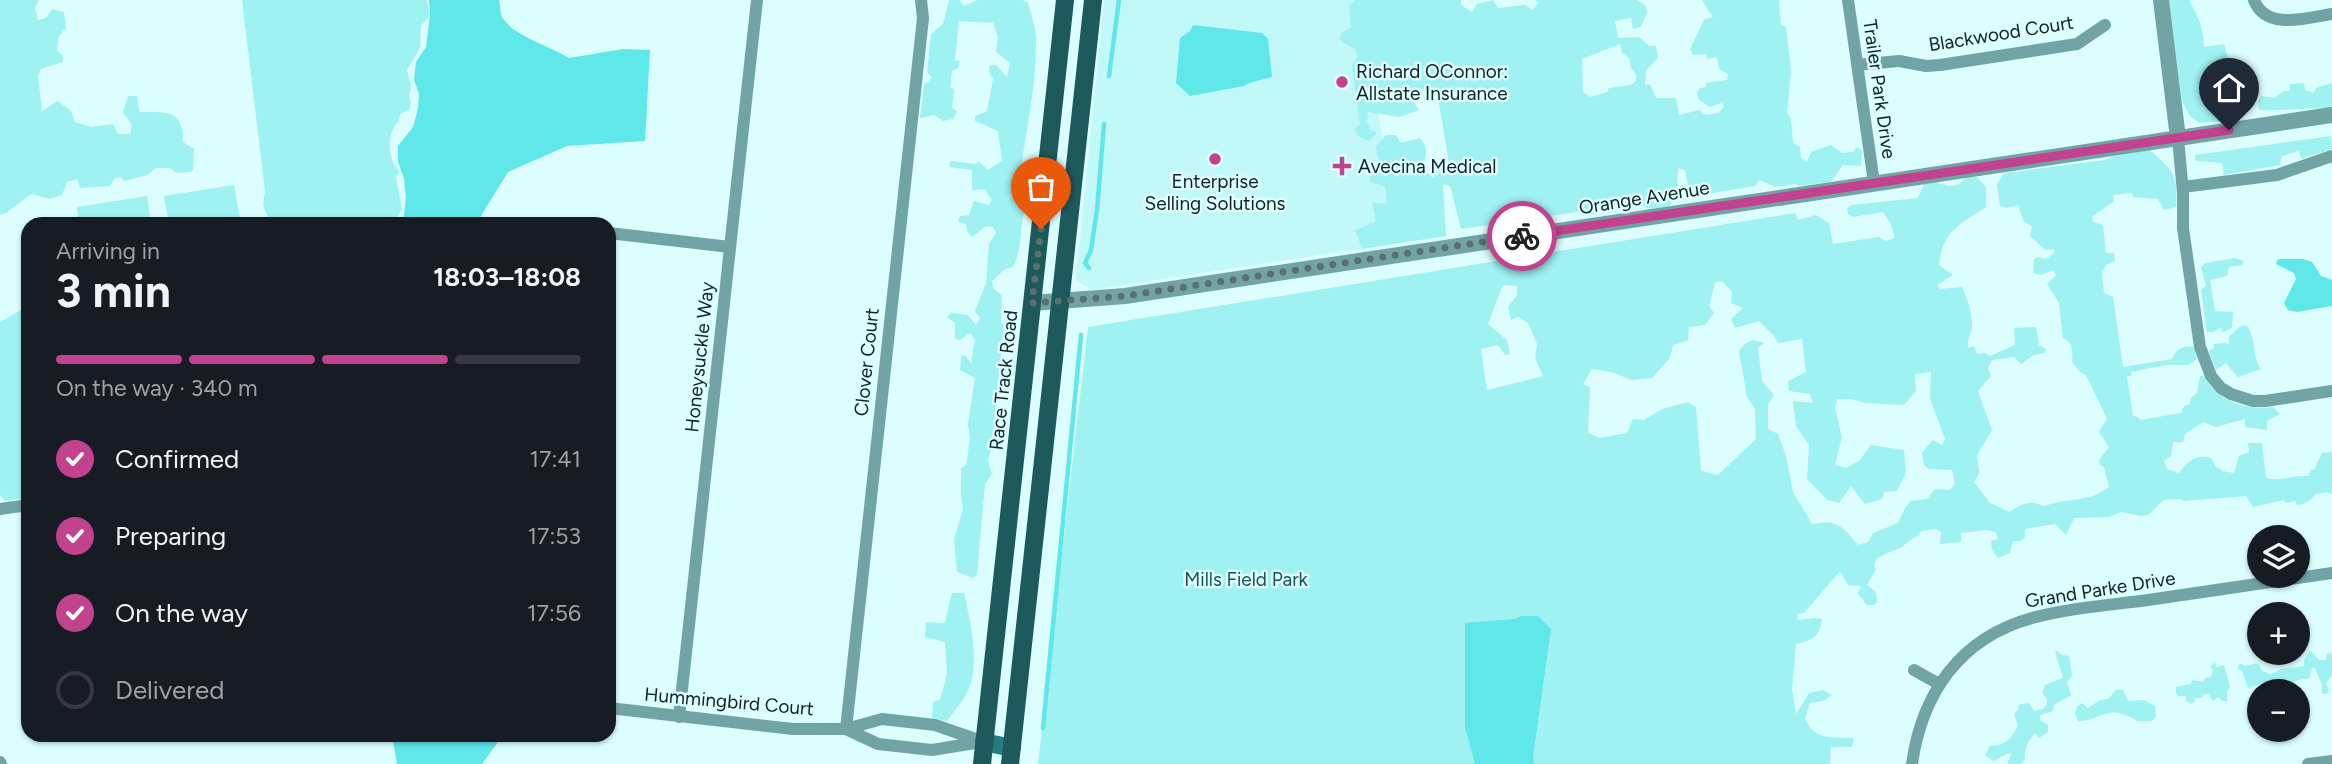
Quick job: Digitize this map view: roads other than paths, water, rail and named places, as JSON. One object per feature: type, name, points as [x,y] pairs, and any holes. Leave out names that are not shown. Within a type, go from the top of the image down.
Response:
[{"type":"main road","name":"Race Track Road","points":[[982,764],[1065,0]]},
{"type":"main road","points":[[984,741],[1011,756],[1093,0]]},
{"type":"street","name":"Honeysuckle Way","points":[[679,717],[757,0]]},
{"type":"street","name":"Clover Court","points":[[846,729],[923,18],[921,0]]},
{"type":"street","name":"Trailer Park Drive","points":[[1848,0],[1874,183]]},
{"type":"street","points":[[2161,0],[2183,187],[2183,228],[2200,347],[2211,376],[2221,388],[2231,394],[2253,401],[2332,391]]},
{"type":"street","points":[[2254,0],[2257,8],[2268,17],[2287,21],[2332,14]]},
{"type":"street","name":"Blackwood Court","points":[[1857,65],[1899,61],[1926,66],[1940,65],[2077,44],[2105,25]]},
{"type":"street","name":"Orange Avenue","points":[[1032,303],[1125,296],[2332,115]]},
{"type":"street","points":[[2183,187],[2277,175],[2332,156]]},
{"type":"street","points":[[616,234],[730,247]]},
{"type":"street","points":[[0,509],[21,506]]},
{"type":"street","name":"Grand Parke Drive","points":[[1912,764],[1921,721],[1939,684],[1957,661],[1992,634],[2034,617],[2332,573]]},
{"type":"street","points":[[1914,670],[1939,684]]},
{"type":"street","name":"Hummingbird Court","points":[[616,709],[793,729],[846,729],[882,719],[935,725],[984,741]]},
{"type":"street","name":"Hummingbird Court","points":[[846,729],[878,744],[932,750],[984,741]]},
{"type":"street","points":[[2308,764],[2332,761]]},
{"type":"waterway","points":[[1109,76],[1119,0]]},
{"type":"waterway","points":[[1089,268],[1085,263],[1091,250],[1097,210],[1104,124]]},
{"type":"waterway","points":[[1043,728],[1081,335]]},
{"type":"place","name":"Richard OConnor: Allstate Insurance","points":[[1342,82]]},
{"type":"place","name":"Enterprise Selling Solutions","points":[[1215,159]]},
{"type":"place","name":"Avecina Medical","points":[[1342,166]]},
{"type":"park label","name":"Mills Field Park","points":[[1246,579]]}]
